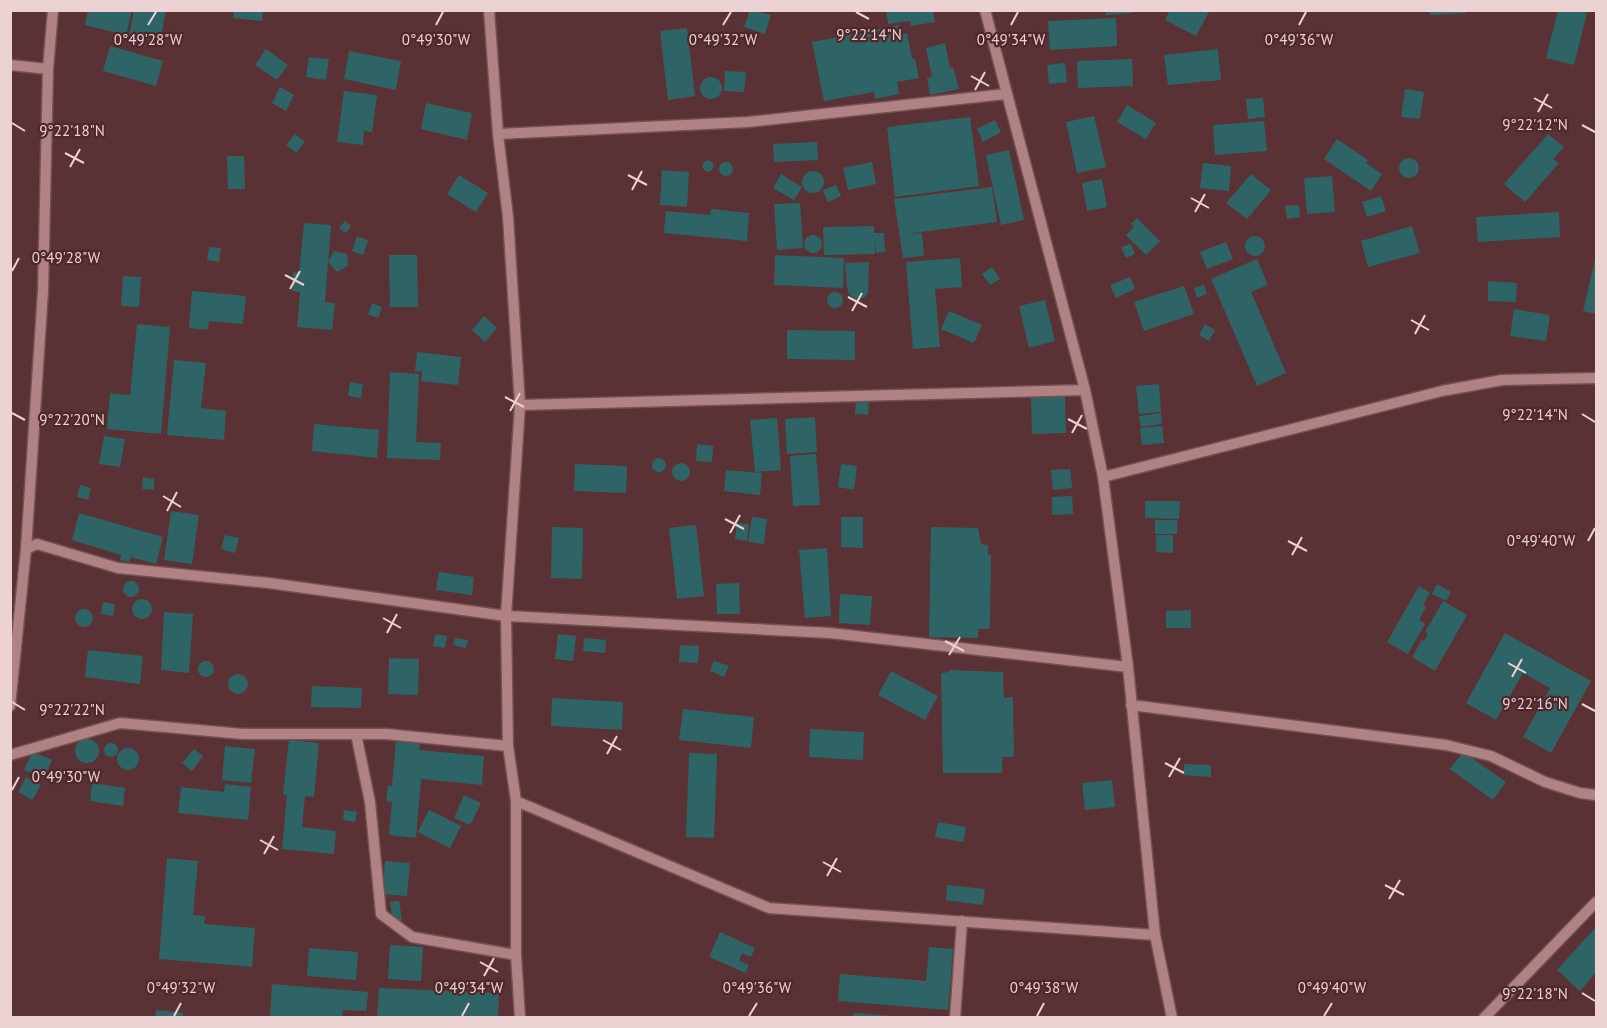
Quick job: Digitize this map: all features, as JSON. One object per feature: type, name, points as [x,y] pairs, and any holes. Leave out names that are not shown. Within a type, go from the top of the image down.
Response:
[{"type":"street","points":[[10,706],[26,549],[44,287],[48,69],[53,10]]},
{"type":"street","points":[[489,10],[498,134],[508,217],[520,405],[506,616],[508,746],[516,801],[516,955],[520,1017]]},
{"type":"street","points":[[985,10],[1085,390],[1102,477],[1128,667],[1155,935],[1172,1017]]},
{"type":"street","points":[[10,65],[48,69]]},
{"type":"street","points":[[498,134],[748,122],[1006,94]]},
{"type":"street","points":[[1102,477],[1442,391],[1502,380],[1596,378]]},
{"type":"street","points":[[520,405],[1085,390]]},
{"type":"street","points":[[26,549],[37,544],[118,568],[269,584],[506,616],[830,633],[1128,667]]},
{"type":"street","points":[[1131,705],[1446,745],[1491,756],[1545,782],[1596,795]]},
{"type":"street","points":[[10,755],[120,723],[243,734],[386,734],[508,746]]},
{"type":"street","points":[[356,734],[370,802],[381,914],[412,938],[516,955]]},
{"type":"street","points":[[516,801],[770,908],[1155,935]]},
{"type":"street","points":[[1484,1017],[1596,902]]},
{"type":"street","points":[[954,1017],[962,921]]},
{"type":"building","points":[[88,10],[132,10],[126,35],[85,25]]},
{"type":"building","points":[[134,10],[166,10],[160,42],[129,35]]},
{"type":"building","points":[[234,10],[263,10],[262,21],[233,18]]},
{"type":"building","points":[[750,10],[771,15],[765,34],[744,27]]},
{"type":"building","points":[[886,10],[933,10],[935,22],[911,26],[910,21],[888,24]]},
{"type":"building","points":[[1105,10],[1132,10],[1132,13],[1106,15]]},
{"type":"building","points":[[1170,10],[1210,10],[1196,36],[1165,20]]},
{"type":"building","points":[[1430,10],[1466,10],[1466,13],[1430,15]]},
{"type":"building","points":[[1558,10],[1576,10],[1587,13],[1574,65],[1546,58]]},
{"type":"building","points":[[1116,18],[1117,46],[1050,50],[1048,21]]},
{"type":"building","points":[[899,25],[901,34],[907,33],[912,59],[915,59],[919,78],[897,82],[899,94],[875,99],[874,92],[824,101],[812,42]]},
{"type":"building","points":[[687,28],[695,96],[668,100],[660,31]]},
{"type":"building","points":[[945,43],[950,68],[953,67],[959,89],[930,95],[927,78],[932,77],[926,48]]},
{"type":"building","points":[[110,46],[163,61],[156,86],[103,71]]},
{"type":"building","points":[[266,49],[288,65],[277,80],[255,65]]},
{"type":"building","points":[[1218,49],[1221,80],[1168,85],[1164,55]]},
{"type":"building","points":[[349,51],[401,61],[396,90],[344,79]]},
{"type":"building","points":[[309,57],[329,59],[326,80],[306,77]]},
{"type":"building","points":[[1132,59],[1133,86],[1078,88],[1077,61]]},
{"type":"building","points":[[1065,63],[1067,82],[1049,84],[1047,65]]},
{"type":"building","points":[[725,71],[746,72],[744,92],[724,91]]},
{"type":"building","points":[[711,77],[719,80],[722,88],[719,96],[711,99],[703,96],[700,88],[703,80]]},
{"type":"building","points":[[280,87],[294,95],[286,111],[272,103]]},
{"type":"building","points":[[1405,89],[1424,92],[1420,119],[1401,117]]},
{"type":"building","points":[[344,91],[377,95],[372,132],[364,131],[363,145],[337,142]]},
{"type":"building","points":[[1263,98],[1265,117],[1248,119],[1246,99]]},
{"type":"building","points":[[426,103],[472,113],[467,140],[421,129]]},
{"type":"building","points":[[1127,105],[1156,123],[1146,139],[1117,122]]},
{"type":"building","points":[[1094,116],[1106,167],[1077,173],[1066,122]]},
{"type":"building","points":[[970,117],[979,186],[895,197],[887,127]]},
{"type":"building","points":[[995,120],[1001,132],[983,142],[977,129]]},
{"type":"building","points":[[1264,121],[1267,151],[1215,155],[1213,125]]},
{"type":"building","points":[[295,134],[305,142],[296,153],[286,145]]},
{"type":"building","points":[[1548,134],[1564,147],[1553,159],[1559,163],[1525,202],[1504,184]]},
{"type":"building","points":[[1337,139],[1368,160],[1366,163],[1382,174],[1371,191],[1324,159]]},
{"type":"building","points":[[817,142],[818,160],[774,162],[773,144]]},
{"type":"building","points":[[1009,150],[1024,220],[1001,225],[986,155]]},
{"type":"building","points":[[227,156],[244,156],[245,189],[228,189]]},
{"type":"building","points":[[1409,158],[1416,161],[1419,168],[1416,175],[1409,178],[1402,175],[1399,168],[1402,161]]},
{"type":"building","points":[[708,160],[714,166],[708,172],[702,166]]},
{"type":"building","points":[[726,162],[731,164],[733,169],[731,174],[726,176],[721,174],[719,169],[721,164]]},
{"type":"building","points":[[872,162],[876,184],[848,190],[843,168]]},
{"type":"building","points":[[1203,163],[1231,166],[1229,191],[1200,188]]},
{"type":"building","points":[[662,170],[689,172],[687,207],[660,205]]},
{"type":"building","points":[[813,171],[821,174],[824,182],[821,190],[813,193],[805,190],[802,182],[805,174]]},
{"type":"building","points":[[781,174],[802,187],[794,200],[773,188]]},
{"type":"building","points":[[1251,174],[1271,190],[1247,219],[1226,203]]},
{"type":"building","points":[[459,175],[488,193],[476,212],[447,194]]},
{"type":"building","points":[[1332,176],[1335,212],[1307,214],[1304,178]]},
{"type":"building","points":[[1102,179],[1107,207],[1087,211],[1082,183]]},
{"type":"building","points":[[836,185],[841,196],[828,202],[823,190]]},
{"type":"building","points":[[992,187],[997,222],[906,234],[922,233],[924,256],[903,258],[894,199]]},
{"type":"building","points":[[1381,196],[1386,211],[1367,217],[1362,202]]},
{"type":"building","points":[[800,203],[803,248],[777,250],[774,204]]},
{"type":"building","points":[[1299,205],[1300,217],[1287,219],[1285,206]]},
{"type":"building","points":[[711,209],[749,213],[747,241],[664,233],[666,211],[710,215]]},
{"type":"building","points":[[1559,212],[1560,237],[1478,242],[1476,217]]},
{"type":"building","points":[[1137,218],[1160,241],[1146,255],[1126,235],[1134,227],[1131,224]]},
{"type":"building","points":[[345,221],[351,226],[346,233],[339,228]]},
{"type":"building","points":[[304,223],[331,225],[325,302],[335,303],[332,330],[297,327],[300,292],[292,291],[293,272],[299,273]]},
{"type":"building","points":[[874,226],[874,233],[884,233],[885,252],[876,253],[875,236],[875,254],[824,255],[823,227]]},
{"type":"building","points":[[1412,226],[1420,253],[1368,267],[1361,241]]},
{"type":"building","points":[[809,235],[817,235],[822,240],[820,251],[809,253],[804,248],[804,240]]},
{"type":"building","points":[[357,236],[368,240],[363,255],[352,251]]},
{"type":"building","points":[[1251,236],[1259,236],[1265,242],[1265,250],[1259,256],[1251,256],[1245,250],[1245,242]]},
{"type":"building","points":[[1226,242],[1233,259],[1207,269],[1200,252]]},
{"type":"building","points":[[1131,244],[1135,254],[1126,258],[1121,247]]},
{"type":"building","points":[[209,247],[221,248],[219,262],[207,260]]},
{"type":"building","points":[[334,251],[347,254],[348,266],[337,272],[328,262]]},
{"type":"building","points":[[389,255],[417,255],[418,307],[390,307]]},
{"type":"building","points":[[775,255],[844,258],[843,288],[774,285]]},
{"type":"building","points":[[1596,255],[1596,314],[1583,311]]},
{"type":"building","points":[[960,258],[962,287],[935,289],[940,347],[913,349],[906,262]]},
{"type":"building","points":[[1257,259],[1268,285],[1251,292],[1286,373],[1257,386],[1211,279]]},
{"type":"building","points":[[869,262],[868,293],[859,299],[853,298],[847,286],[845,263]]},
{"type":"building","points":[[992,267],[1000,279],[990,285],[982,274]]},
{"type":"building","points":[[123,276],[141,277],[139,307],[121,306]]},
{"type":"building","points":[[1130,277],[1135,289],[1116,298],[1110,285]]},
{"type":"building","points":[[1488,281],[1517,283],[1516,302],[1488,301]]},
{"type":"building","points":[[1204,285],[1207,294],[1197,298],[1194,288]]},
{"type":"building","points":[[1184,286],[1194,314],[1144,331],[1134,302]]},
{"type":"building","points":[[192,291],[246,296],[243,324],[209,321],[208,330],[189,328]]},
{"type":"building","points":[[835,292],[841,294],[843,300],[841,306],[835,308],[829,306],[827,300],[829,294]]},
{"type":"building","points":[[1045,300],[1055,341],[1029,348],[1019,306]]},
{"type":"building","points":[[372,303],[382,307],[378,318],[368,314]]},
{"type":"building","points":[[1514,309],[1550,315],[1546,341],[1510,336]]},
{"type":"building","points":[[949,311],[982,325],[974,343],[941,329]]},
{"type":"building","points":[[484,316],[497,328],[485,342],[472,330]]},
{"type":"building","points":[[137,324],[170,327],[161,434],[107,429],[110,393],[130,395]]},
{"type":"building","points":[[1205,324],[1215,330],[1209,341],[1199,335]]},
{"type":"building","points":[[787,330],[855,331],[855,360],[787,359]]},
{"type":"building","points":[[417,352],[461,357],[458,385],[421,381],[422,372],[415,371]]},
{"type":"building","points":[[174,360],[206,363],[201,408],[226,411],[224,440],[167,435]]},
{"type":"building","points":[[390,372],[419,374],[416,442],[441,443],[440,460],[387,458]]},
{"type":"building","points":[[350,382],[363,384],[361,398],[348,396]]},
{"type":"building","points":[[1159,384],[1161,412],[1139,414],[1136,386]]},
{"type":"building","points":[[1065,396],[1066,433],[1032,434],[1031,397]]},
{"type":"building","points":[[856,398],[869,398],[868,415],[855,414]]},
{"type":"building","points":[[1161,413],[1162,424],[1141,427],[1139,416]]},
{"type":"building","points":[[815,417],[817,452],[787,454],[785,419]]},
{"type":"building","points":[[777,418],[781,470],[755,472],[750,420]]},
{"type":"building","points":[[314,424],[379,430],[377,458],[312,451]]},
{"type":"building","points":[[1162,426],[1164,443],[1142,445],[1140,428]]},
{"type":"building","points":[[104,436],[125,439],[120,467],[99,464]]},
{"type":"building","points":[[697,444],[713,446],[712,462],[696,461]]},
{"type":"building","points":[[816,454],[820,505],[793,506],[790,456]]},
{"type":"building","points":[[656,458],[662,458],[666,465],[662,472],[656,472],[652,468],[652,462]]},
{"type":"building","points":[[681,463],[689,468],[690,472],[685,480],[681,481],[673,476],[672,472],[677,464]]},
{"type":"building","points":[[575,464],[627,466],[626,493],[574,491]]},
{"type":"building","points":[[841,464],[857,466],[854,490],[838,487]]},
{"type":"building","points":[[1070,469],[1072,488],[1053,490],[1051,470]]},
{"type":"building","points":[[726,470],[762,473],[760,495],[724,491]]},
{"type":"building","points":[[143,477],[154,479],[154,490],[142,489]]},
{"type":"building","points":[[80,485],[91,488],[88,500],[77,497]]},
{"type":"building","points":[[1072,496],[1073,514],[1052,515],[1052,497]]},
{"type":"building","points":[[1145,501],[1180,501],[1179,519],[1145,518]]},
{"type":"building","points":[[171,511],[199,515],[192,564],[164,560]]},
{"type":"building","points":[[79,513],[163,537],[156,564],[131,557],[129,562],[120,560],[121,555],[72,540]]},
{"type":"building","points":[[752,517],[767,519],[764,544],[748,542]]},
{"type":"building","points":[[841,517],[863,517],[863,548],[841,547]]},
{"type":"building","points":[[1155,520],[1177,520],[1177,534],[1155,534]]},
{"type":"building","points":[[737,523],[749,524],[747,541],[735,539]]},
{"type":"building","points":[[696,525],[704,596],[677,599],[669,528]]},
{"type":"building","points":[[552,527],[583,528],[582,579],[551,578]]},
{"type":"building","points":[[931,527],[978,528],[981,544],[988,545],[988,555],[991,555],[990,629],[978,629],[978,638],[929,637]]},
{"type":"building","points":[[225,535],[239,538],[235,553],[221,549]]},
{"type":"building","points":[[1156,535],[1173,535],[1173,553],[1156,552]]},
{"type":"building","points":[[827,548],[831,616],[805,618],[799,550]]},
{"type":"building","points":[[439,572],[474,577],[472,595],[436,590]]},
{"type":"building","points":[[131,581],[139,589],[131,597],[123,589]]},
{"type":"building","points":[[739,583],[740,614],[717,614],[716,584]]},
{"type":"building","points":[[1437,584],[1451,592],[1446,601],[1432,594]]},
{"type":"building","points":[[1419,586],[1430,593],[1423,605],[1426,607],[1419,620],[1425,624],[1408,654],[1387,642]]},
{"type":"building","points":[[840,594],[872,596],[870,625],[839,623]]},
{"type":"building","points":[[142,599],[149,602],[152,609],[149,616],[142,619],[135,616],[132,609],[135,602]]},
{"type":"building","points":[[1443,601],[1467,615],[1435,671],[1412,657],[1428,634],[1425,632]]},
{"type":"building","points":[[103,602],[115,604],[113,616],[101,614]]},
{"type":"building","points":[[80,609],[88,609],[93,614],[91,625],[80,627],[75,622],[75,614]]},
{"type":"building","points":[[1191,610],[1191,628],[1166,628],[1166,611]]},
{"type":"building","points":[[164,612],[193,614],[189,673],[161,670]]},
{"type":"building","points":[[1505,633],[1591,681],[1551,753],[1523,737],[1550,688],[1523,673],[1496,720],[1466,703]]},
{"type":"building","points":[[435,634],[447,636],[445,648],[433,646]]},
{"type":"building","points":[[558,634],[576,636],[573,661],[555,659]]},
{"type":"building","points":[[455,638],[468,640],[466,648],[453,645]]},
{"type":"building","points":[[584,638],[606,640],[605,653],[583,651]]},
{"type":"building","points":[[680,645],[699,646],[698,663],[679,662]]},
{"type":"building","points":[[88,650],[143,656],[140,684],[85,677]]},
{"type":"building","points":[[389,658],[419,659],[418,695],[388,694]]},
{"type":"building","points":[[203,661],[209,661],[214,669],[212,675],[203,677],[198,672],[198,666]]},
{"type":"building","points":[[714,661],[729,666],[724,677],[710,671]]},
{"type":"building","points":[[949,670],[1003,672],[1004,698],[1013,697],[1014,757],[1002,757],[1002,773],[943,773],[941,673],[949,672]]},
{"type":"building","points":[[891,671],[938,696],[925,720],[878,695]]},
{"type":"building","points":[[238,674],[245,677],[248,684],[245,691],[238,694],[231,691],[228,684],[231,677]]},
{"type":"building","points":[[312,686],[362,688],[361,708],[311,707]]},
{"type":"building","points":[[552,698],[623,702],[622,730],[551,726]]},
{"type":"building","points":[[683,709],[754,717],[751,748],[679,740]]},
{"type":"building","points":[[810,729],[864,732],[863,760],[809,757]]},
{"type":"building","points":[[87,739],[95,743],[99,751],[95,759],[87,763],[79,759],[75,751],[79,743]]},
{"type":"building","points":[[289,740],[319,743],[314,797],[305,796],[302,827],[336,831],[334,854],[282,849],[287,795],[283,794]]},
{"type":"building","points":[[396,740],[420,742],[419,750],[484,756],[482,785],[421,779],[416,838],[389,835],[392,802],[386,801],[388,786],[392,786]]},
{"type":"building","points":[[108,743],[114,743],[118,750],[114,757],[108,757],[104,753],[104,747]]},
{"type":"building","points":[[225,746],[255,749],[251,783],[222,780]]},
{"type":"building","points":[[128,748],[136,751],[139,759],[136,767],[128,770],[120,767],[117,759],[120,751]]},
{"type":"building","points":[[194,749],[203,756],[192,771],[182,763]]},
{"type":"building","points":[[32,752],[52,760],[44,778],[24,770]]},
{"type":"building","points":[[1463,752],[1506,782],[1493,800],[1450,769]]},
{"type":"building","points":[[689,753],[717,754],[714,838],[686,837]]},
{"type":"building","points":[[1184,764],[1211,765],[1211,777],[1184,775]]},
{"type":"building","points":[[26,777],[41,785],[32,800],[18,792]]},
{"type":"building","points":[[1112,780],[1115,807],[1085,810],[1082,783]]},
{"type":"building","points":[[92,783],[125,788],[123,806],[90,801]]},
{"type":"building","points":[[225,784],[251,787],[248,820],[178,813],[181,787],[224,792]]},
{"type":"building","points":[[464,795],[481,803],[470,825],[454,818]]},
{"type":"building","points":[[344,810],[357,812],[355,822],[343,820]]},
{"type":"building","points":[[429,810],[461,826],[450,848],[418,832]]},
{"type":"building","points":[[938,822],[966,827],[963,842],[935,837]]},
{"type":"building","points":[[167,858],[198,861],[193,915],[205,916],[204,924],[255,928],[252,967],[159,959]]},
{"type":"building","points":[[385,861],[410,863],[407,896],[382,894]]},
{"type":"building","points":[[947,885],[985,889],[983,905],[946,900]]},
{"type":"building","points":[[399,901],[402,920],[393,922],[390,902]]},
{"type":"building","points":[[1596,927],[1596,972],[1580,991],[1557,970]]},
{"type":"building","points":[[720,932],[755,948],[751,957],[742,953],[739,961],[749,965],[746,973],[709,957]]},
{"type":"building","points":[[390,945],[423,947],[421,981],[388,979]]},
{"type":"building","points":[[929,947],[953,949],[948,1010],[838,1001],[840,974],[926,981]]},
{"type":"building","points":[[309,948],[358,952],[356,980],[307,976]]},
{"type":"building","points":[[272,984],[368,992],[366,1011],[343,1010],[342,1018],[270,1018]]},
{"type":"building","points":[[379,988],[499,993],[498,1018],[377,1018]]},
{"type":"building","points":[[156,1010],[183,1013],[182,1018],[155,1018]]},
{"type":"building","points":[[854,1013],[892,1016],[892,1018],[853,1018]]}]
